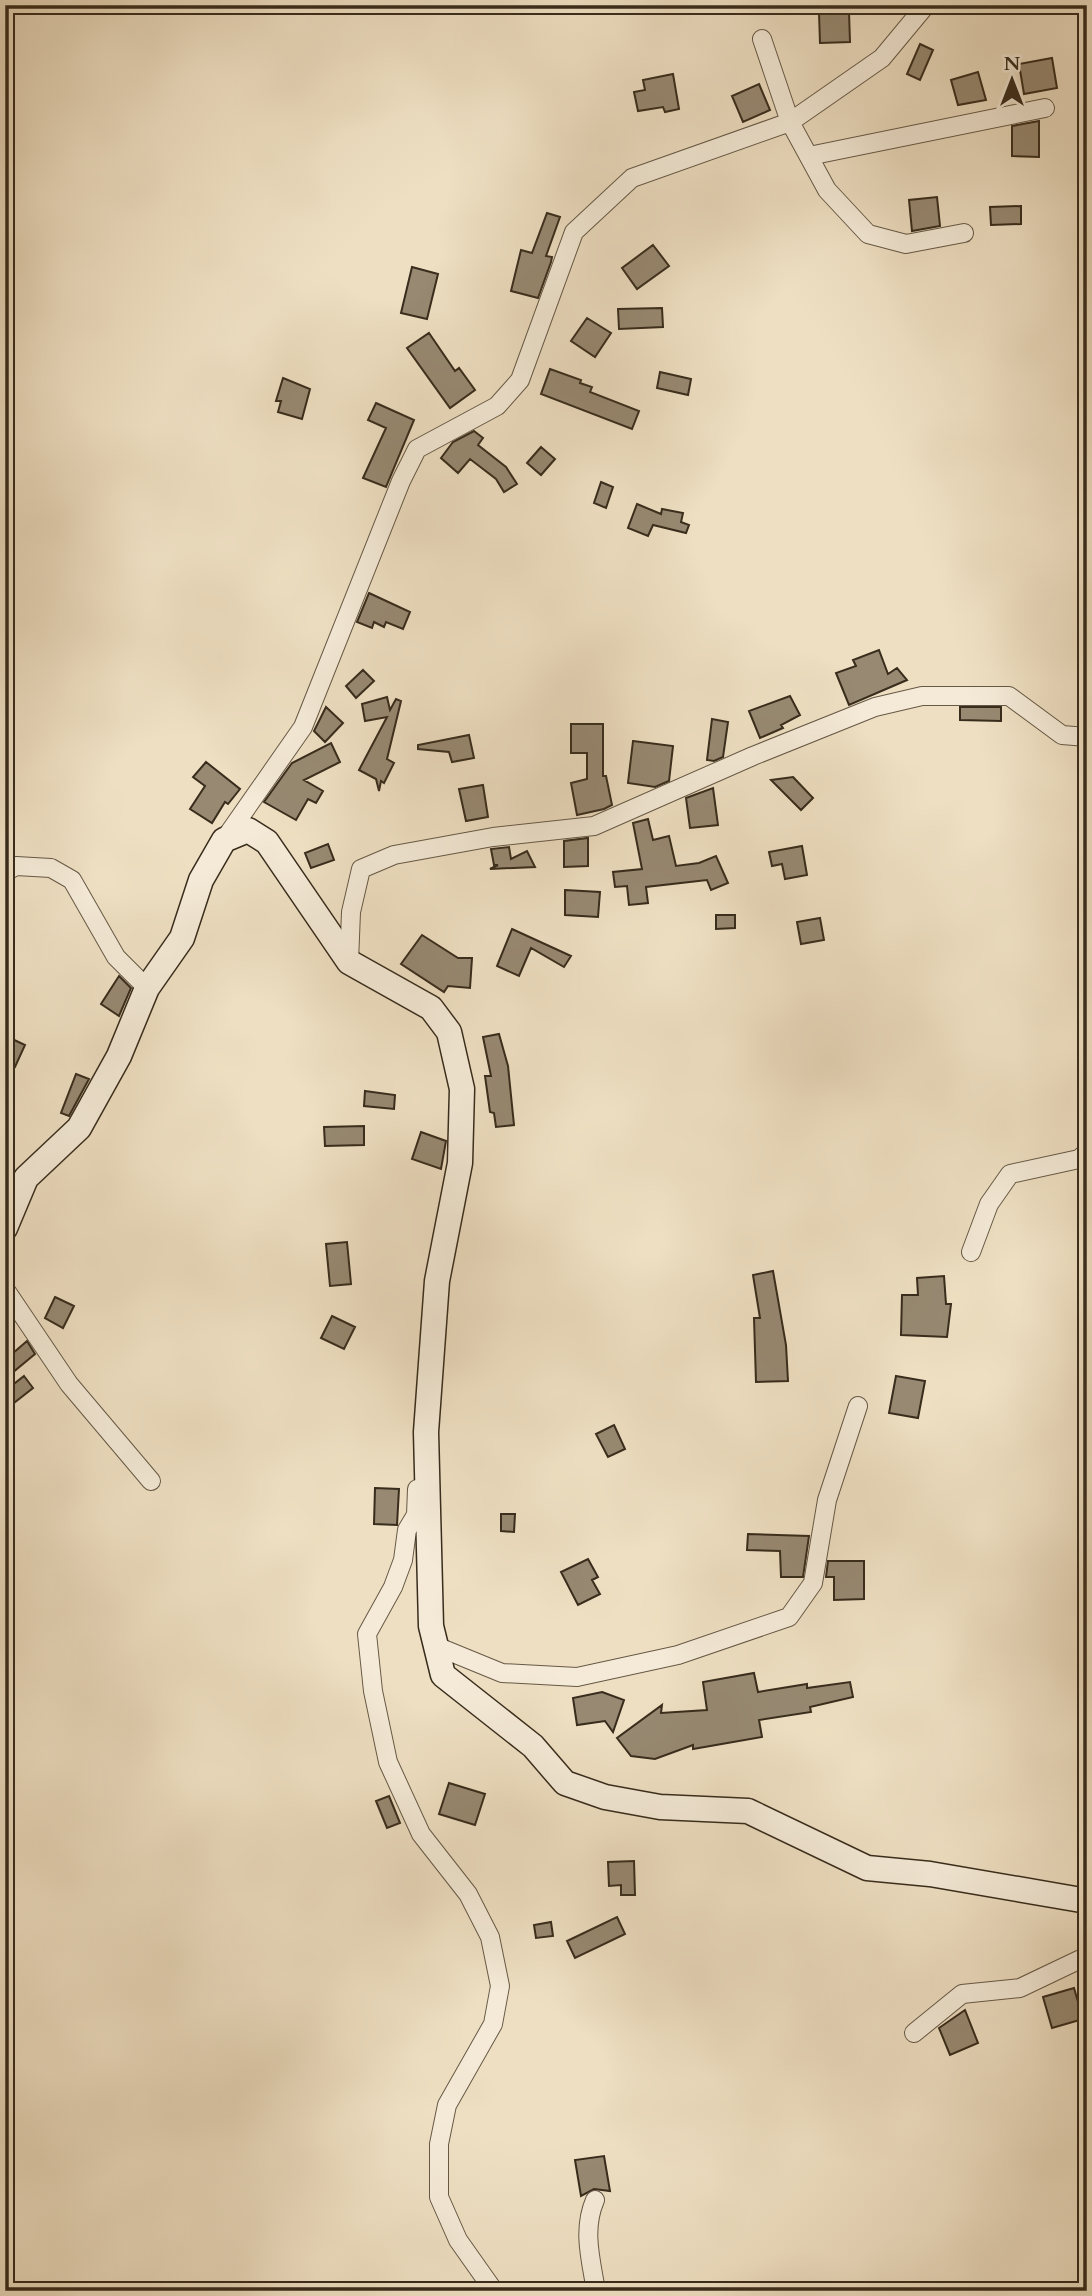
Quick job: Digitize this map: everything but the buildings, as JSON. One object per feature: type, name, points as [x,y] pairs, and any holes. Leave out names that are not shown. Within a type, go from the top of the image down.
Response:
[{"type":"street","points":[[5,1227],[26,1178],[79,1128],[119,1056],[147,988],[182,938],[201,880],[224,840],[303,727],[396,494],[417,449],[497,406],[520,380],[574,232],[632,178],[790,122],[882,58],[926,5]]},
{"type":"street","points":[[762,39],[790,122],[808,156],[827,190],[868,234],[906,244],[964,233]]},
{"type":"street","points":[[808,156],[1045,108]]},
{"type":"street","points":[[349,962],[351,912],[361,869],[394,855],[431,848],[493,837],[594,826],[753,756],[875,707],[922,696],[1009,696],[1062,735],[1087,737]]},
{"type":"street","points":[[224,840],[248,830],[267,842],[349,962],[431,1008],[449,1032],[462,1089],[460,1163],[437,1281],[426,1434],[431,1626],[443,1675],[533,1746],[565,1783],[605,1797],[660,1807],[748,1811],[867,1868],[994,1884],[1087,1901]]},
{"type":"street","points":[[5,872],[16,866],[51,868],[72,880],[116,957],[147,988]]},
{"type":"street","points":[[971,1252],[989,1204],[1010,1174],[1079,1159],[1087,1152]]},
{"type":"street","points":[[5,1289],[69,1384],[151,1481]]},
{"type":"street","points":[[436,1646],[502,1673],[577,1677],[678,1655],[789,1617],[813,1583],[827,1500],[858,1406]]},
{"type":"street","points":[[426,1434],[422,1446],[416,1515],[407,1530],[403,1560],[393,1587],[367,1633],[373,1691],[388,1762],[421,1835],[468,1894],[490,1937],[500,1986],[493,2024],[447,2105],[439,2144],[439,2197],[458,2240],[494,2291]]},
{"type":"street","points":[[914,2032],[962,1994],[1020,1989],[1087,1956]]},
{"type":"street","points":[[595,2200],[589,2214],[587,2231],[596,2291]]}]
